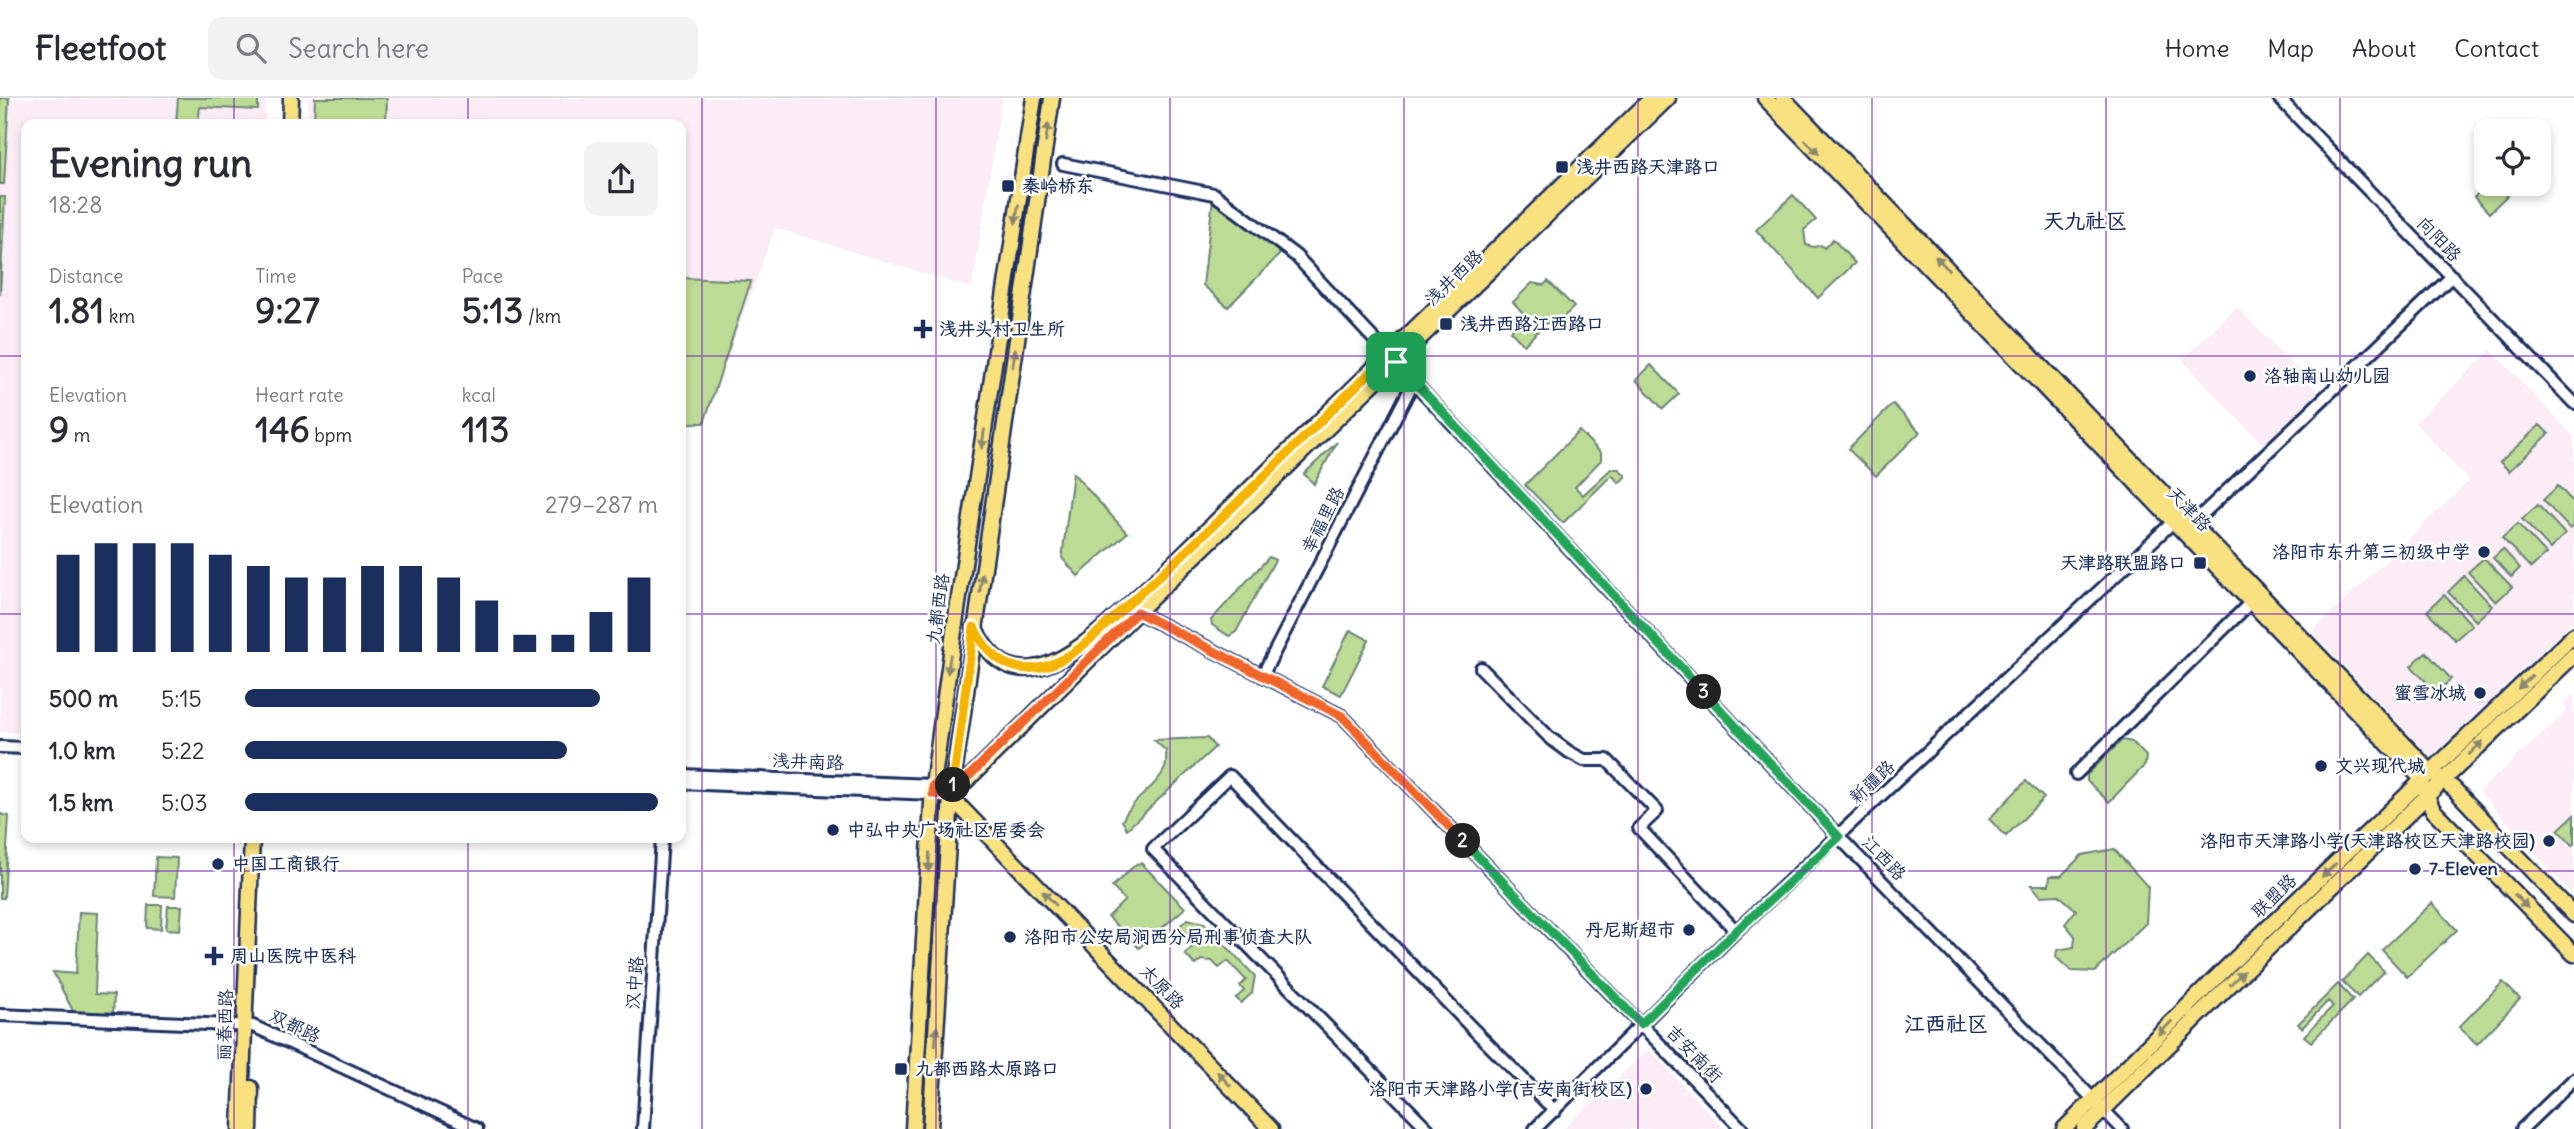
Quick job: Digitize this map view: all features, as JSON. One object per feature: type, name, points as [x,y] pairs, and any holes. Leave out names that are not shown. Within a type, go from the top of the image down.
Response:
[{"type":"main road","points":[[280,119],[281,98]]},
{"type":"main road","points":[[290,119],[291,98]]},
{"type":"main road","name":"九都西路","points":[[913,1129],[933,789],[954,624],[1034,98]]},
{"type":"main road","points":[[930,1129],[951,796],[1052,98]]},
{"type":"main road","name":"浅井西路","points":[[951,796],[1653,98]]},
{"type":"main road","name":"浅井西路","points":[[974,627],[983,643],[1004,665],[1025,670],[1047,666],[1072,653],[1154,582],[1668,98]]},
{"type":"main road","name":"天津路","points":[[1765,98],[2432,778]]},
{"type":"main road","name":"天津路","points":[[1783,98],[2252,601],[2574,915]]},
{"type":"main road","name":"联盟路","points":[[2432,778],[2574,635]]},
{"type":"main road","name":"联盟路","points":[[2084,1129],[2099,1105],[2229,965],[2432,778],[2574,655]]},
{"type":"main road","name":"天津路","points":[[2432,778],[2427,796],[2432,810],[2574,954]]},
{"type":"main road","name":"太原路","points":[[933,789],[951,796],[1271,1129]]},
{"type":"main road","name":"联盟路","points":[[2064,1129],[2099,1105],[2238,977],[2427,796]]},
{"type":"main road","name":"丽春西路","points":[[250,1129],[252,843]]},
{"type":"main road","name":"丽春西路","points":[[240,1129],[260,843]]},
{"type":"street","name":"向阳路","points":[[2279,98],[2574,403]]},
{"type":"street","name":"江西路","points":[[1063,164],[1214,194],[1296,256],[1839,837],[2122,1129]]},
{"type":"street","name":"新疆路","points":[[1535,1129],[1736,931],[2184,525],[2452,276]]},
{"type":"street","name":"幸福里路","points":[[1262,676],[1414,381]]},
{"type":"street","points":[[2076,774],[2252,601]]},
{"type":"street","name":"吉安南街","points":[[1137,612],[1342,716],[1742,1129]]},
{"type":"street","points":[[1481,668],[1550,738],[1584,760],[1607,760],[1657,811],[1639,828],[1736,931]]},
{"type":"street","points":[[0,747],[21,748]]},
{"type":"street","points":[[0,754],[21,755]]},
{"type":"street","name":"浅井南路","points":[[686,775],[933,789]]},
{"type":"street","points":[[1428,1129],[1153,849],[1230,776],[1555,1111]]},
{"type":"street","name":"浅井南路","points":[[686,783],[933,789]]},
{"type":"street","name":"汉中路","points":[[643,1129],[662,843]]},
{"type":"street","name":"双都路","points":[[0,1015],[249,1026],[477,1129]]},
{"type":"street","points":[[2522,1129],[2574,1079]]},
{"type":"shaded area","points":[[0,98],[266,98],[264,119],[21,119],[21,733],[0,732]]},
{"type":"shaded area","points":[[308,98],[1002,98],[972,288],[775,228],[704,423],[686,422],[686,119],[308,119]]},
{"type":"shaded area","name":"洛轴南山幼儿园","points":[[2237,307],[2318,391],[2263,445],[2182,360]]},
{"type":"shaded area","name":"洛阳市东升第三初级中学","points":[[2491,350],[2574,436],[2574,620],[2431,757],[2312,632],[2469,481],[2415,423]]},
{"type":"shaded area","name":"洛阳市天津路小学(天津路校区天津路校园)","points":[[2574,694],[2574,891],[2571,893],[2479,791],[2568,710],[2563,705]]},
{"type":"shaded area","name":"洛阳市天津路小学(吉安南街校区)","points":[[1649,1049],[1724,1129],[1563,1129]]},
{"type":"green space","points":[[0,98],[9,98],[4,184],[0,184]]},
{"type":"green space","points":[[178,98],[258,98],[258,110],[200,107],[199,119],[176,119]]},
{"type":"green space","points":[[315,98],[387,98],[386,119],[314,119]]},
{"type":"green space","points":[[1793,195],[1816,220],[1804,230],[1806,245],[1821,245],[1824,248],[1833,239],[1855,263],[1818,298],[1756,230]]},
{"type":"green space","points":[[2475,196],[2507,196],[2489,213]]},
{"type":"green space","points":[[0,197],[5,197],[0,295]]},
{"type":"green space","points":[[1213,198],[1281,253],[1228,307],[1203,285]]},
{"type":"green space","points":[[686,278],[751,281],[704,423],[686,423]]},
{"type":"green space","points":[[1548,281],[1574,307],[1553,327],[1547,322],[1524,345],[1510,331],[1525,315],[1513,302],[1532,283],[1544,285]]},
{"type":"green space","points":[[1651,365],[1679,394],[1663,409],[1636,380]]},
{"type":"green space","points":[[1893,404],[1920,432],[1876,476],[1848,449]]},
{"type":"green space","points":[[2540,425],[2549,434],[2509,471],[2500,462]]},
{"type":"green space","points":[[1579,431],[1601,453],[1601,460],[1575,487],[1583,495],[1611,469],[1619,469],[1626,476],[1619,483],[1612,475],[1563,523],[1525,485]]},
{"type":"green space","points":[[1337,442],[1314,484],[1304,474]]},
{"type":"green space","points":[[1073,473],[1127,533],[1078,576],[1062,558]]},
{"type":"green space","points":[[2558,486],[2574,503],[2574,526],[2570,529],[2543,500]]},
{"type":"green space","points":[[2538,505],[2565,534],[2550,549],[2522,519]]},
{"type":"green space","points":[[2518,524],[2546,554],[2531,568],[2502,538]]},
{"type":"green space","points":[[2503,549],[2520,568],[2511,577],[2493,558]]},
{"type":"green space","points":[[1269,557],[1275,560],[1236,632],[1229,636],[1212,625],[1211,620]]},
{"type":"green space","points":[[2484,558],[2512,587],[2496,602],[2468,572]]},
{"type":"green space","points":[[2464,576],[2492,606],[2476,621],[2448,592]]},
{"type":"green space","points":[[2444,595],[2472,625],[2455,640],[2427,611]]},
{"type":"green space","points":[[1350,630],[1369,640],[1341,695],[1322,686]]},
{"type":"green space","points":[[2426,652],[2451,679],[2437,693],[2411,666]]},
{"type":"green space","points":[[1207,738],[1215,747],[1127,829],[1122,821],[1126,813],[1156,781],[1166,766],[1166,751],[1154,740]]},
{"type":"green space","points":[[2122,740],[2132,742],[2146,756],[2145,765],[2109,802],[2087,781],[2087,775]]},
{"type":"green space","points":[[2026,781],[2044,798],[2006,836],[1989,819]]},
{"type":"green space","points":[[0,814],[9,816],[4,898],[0,898]]},
{"type":"green space","points":[[2574,815],[2574,844],[2572,845],[2558,830]]},
{"type":"green space","points":[[2114,849],[2148,887],[2146,923],[2095,972],[2071,971],[2056,957],[2057,950],[2074,947],[2075,936],[2065,924],[2076,910],[2059,895],[2041,896],[2031,885],[2049,885],[2050,876],[2061,876],[2082,855]]},
{"type":"green space","points":[[156,857],[177,858],[175,897],[154,896]]},
{"type":"green space","points":[[1141,863],[1185,908],[1139,948],[1108,917],[1125,900],[1112,887],[1136,864]]},
{"type":"green space","points":[[2432,903],[2457,930],[2407,977],[2382,950]]},
{"type":"green space","points":[[148,905],[162,905],[161,929],[147,928]]},
{"type":"green space","points":[[168,906],[182,906],[180,930],[166,929]]},
{"type":"green space","points":[[79,912],[98,913],[95,994],[114,995],[113,1017],[75,1015],[53,972],[76,974]]},
{"type":"green space","points":[[1187,919],[1204,923],[1255,976],[1252,993],[1241,1003],[1236,998],[1244,991],[1240,986],[1246,980],[1228,961],[1219,968],[1212,961],[1201,960],[1195,965],[1185,954],[1195,945],[1184,934],[1173,943],[1168,937]]},
{"type":"green space","points":[[2368,955],[2384,971],[2358,997],[2342,982]]},
{"type":"green space","points":[[2503,982],[2520,999],[2477,1044],[2459,1027]]},
{"type":"green space","points":[[2338,984],[2353,1000],[2311,1042],[2304,1036],[2333,1006],[2328,1001],[2302,1028],[2298,1024]]},
{"type":"place","name":"浅井西路天津路口","points":[[1562,167]]},
{"type":"place","name":"秦岭桥东","points":[[1008,186]]},
{"type":"place","name":"浅井西路江西路口","points":[[1446,324]]},
{"type":"place","name":"浅井头村卫生所","points":[[923,329]]},
{"type":"place","name":"洛轴南山幼儿园","points":[[2250,376]]},
{"type":"place","name":"洛阳市东升第三初级中学","points":[[2484,552]]},
{"type":"place","name":"天津路联盟路口","points":[[2200,563]]},
{"type":"place","name":"蜜雪冰城","points":[[2480,693]]},
{"type":"place","name":"文兴现代城","points":[[2321,766]]},
{"type":"place","name":"中弘中央广场社区居委会","points":[[833,830]]},
{"type":"place","name":"洛阳市天津路小学(天津路校区天津路校园)","points":[[2549,841]]},
{"type":"place","name":"中国工商银行","points":[[218,864]]},
{"type":"place","name":"7-Eleven","points":[[2415,869]]},
{"type":"place","name":"丹尼斯超市","points":[[1689,930]]},
{"type":"place","name":"洛阳市公安局涧西分局刑事侦查大队","points":[[1010,937]]},
{"type":"place","name":"周山医院中医科","points":[[214,956]]},
{"type":"place","name":"九都西路太原路口","points":[[901,1069]]},
{"type":"place","name":"洛阳市天津路小学(吉安南街校区)","points":[[1646,1089]]},
{"type":"district","name":"天九社区","points":[[2085,221]]},
{"type":"district","name":"江西社区","points":[[1946,1024]]},
{"type":"route","points":[[1396,362],[1389,354],[1154,582],[1072,653],[1047,666],[1025,670],[1004,665],[979,638],[974,627],[951,796],[933,785],[933,794],[951,796],[1137,612],[1342,716],[1641,1024],[1736,931],[1839,837],[1396,362]]}]
